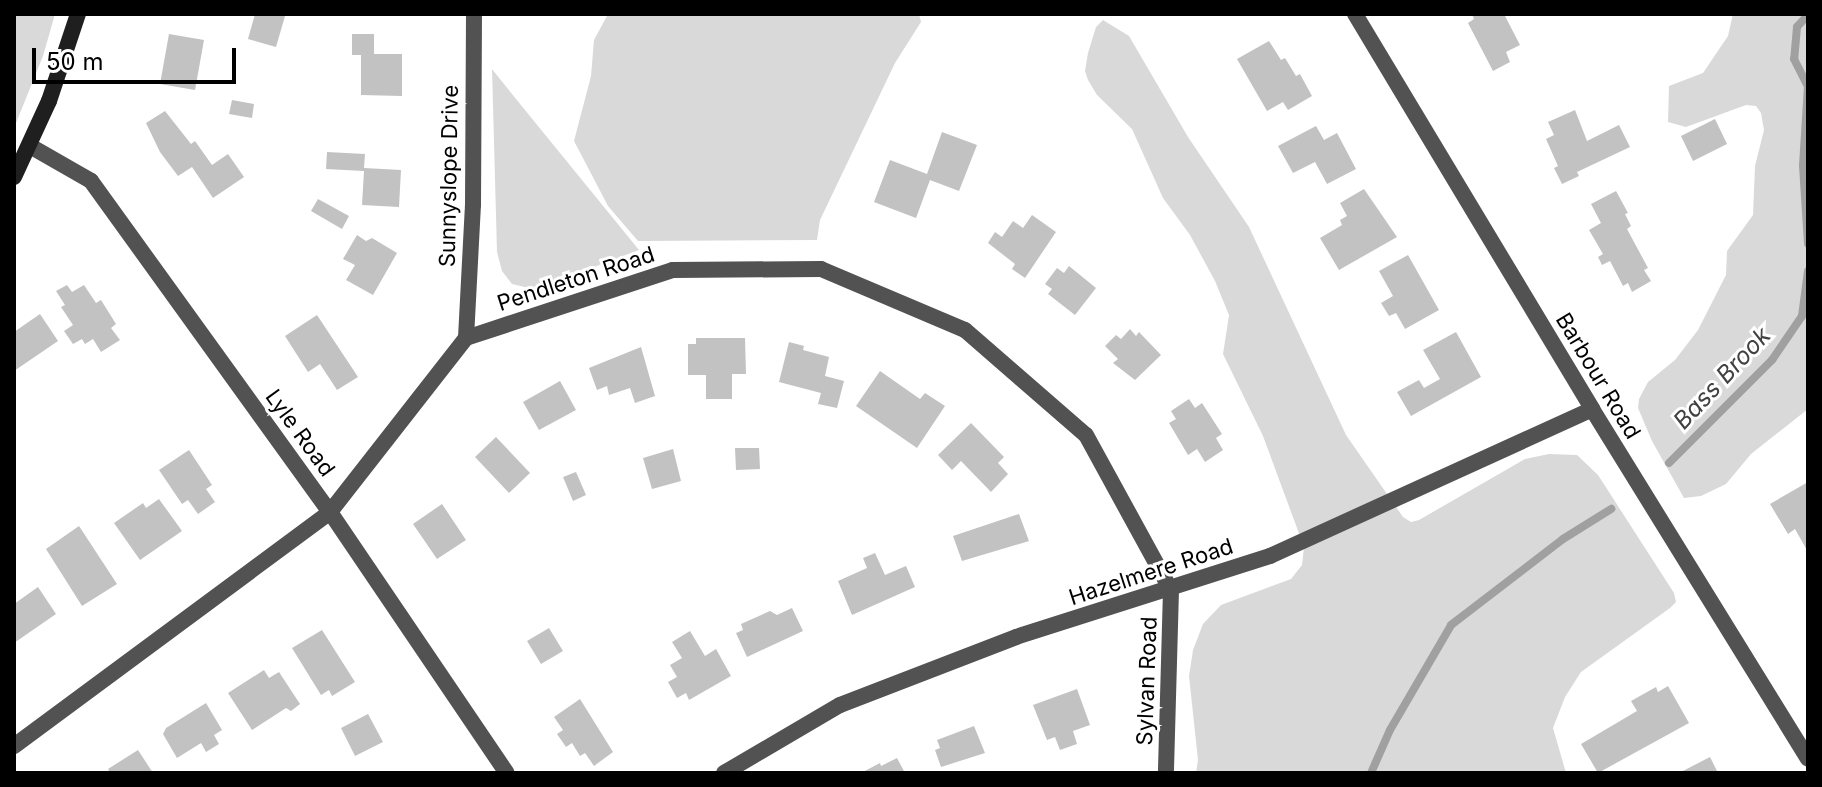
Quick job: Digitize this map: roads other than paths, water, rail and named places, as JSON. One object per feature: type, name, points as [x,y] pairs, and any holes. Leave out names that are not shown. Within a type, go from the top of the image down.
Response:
[{"type":"main road","points":[[14,177],[57,81],[78,14]]},
{"type":"street","name":"Sunnyslope Drive","points":[[466,338],[473,205],[474,14]]},
{"type":"street","name":"Barbour Road","points":[[1355,14],[1592,409],[1808,759]]},
{"type":"street","name":"Lyle Road","points":[[30,146],[91,181],[330,512],[507,773]]},
{"type":"street","name":"Pendleton Road","points":[[466,338],[673,270],[821,269],[965,330],[1086,435],[1171,590]]},
{"type":"street","points":[[14,746],[330,512],[466,338]]},
{"type":"street","name":"Hazelmere Road","points":[[724,773],[840,705],[1016,637],[1270,556],[1592,409]]},
{"type":"street","name":"Sylvan Road","points":[[1166,773],[1171,590]]},
{"type":"waterway","name":"Bass Brook","points":[[1808,15],[1797,27],[1794,59],[1808,86],[1803,166],[1808,244]]},
{"type":"waterway","name":"Bass Brook","points":[[1669,463],[1772,360],[1802,316],[1808,271]]},
{"type":"waterway","points":[[1371,773],[1390,730],[1451,625],[1563,539],[1611,509]]}]
